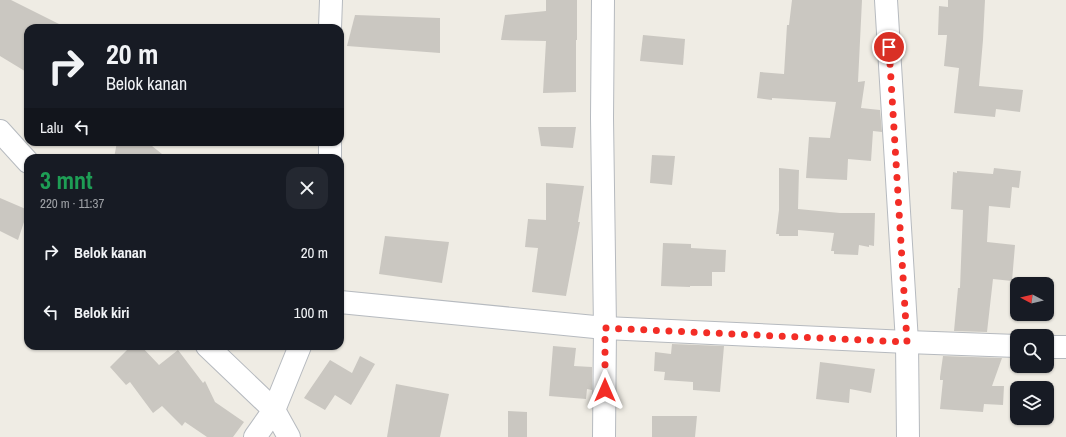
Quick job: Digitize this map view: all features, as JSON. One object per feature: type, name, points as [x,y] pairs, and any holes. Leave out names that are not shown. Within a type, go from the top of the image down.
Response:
[{"type":"street","points":[[330,0],[330,24]]},
{"type":"street","points":[[603,0],[602,118],[605,328],[604,437]]},
{"type":"street","points":[[886,0],[907,342],[908,437]]},
{"type":"street","points":[[0,131],[24,158]]},
{"type":"street","points":[[344,302],[605,328],[1010,346]]},
{"type":"street","points":[[1054,347],[1066,347]]},
{"type":"street","points":[[211,350],[274,410],[289,437]]},
{"type":"street","points":[[255,437],[274,410],[298,350]]},
{"type":"building","points":[[0,0],[11,0],[59,24],[24,24],[24,71],[0,56]]},
{"type":"building","points":[[546,0],[577,0],[576,92],[543,93],[546,41],[501,40],[505,15],[546,11]]},
{"type":"building","points":[[792,0],[862,0],[858,82],[865,81],[861,108],[880,110],[882,132],[873,131],[871,161],[848,159],[847,180],[806,178],[809,137],[830,138],[836,102],[772,98],[772,100],[757,98],[760,72],[784,74],[787,25],[789,25]]},
{"type":"building","points":[[948,0],[985,0],[979,86],[1023,90],[1020,112],[996,109],[995,117],[954,113],[959,68],[944,66],[947,35],[938,35],[939,6],[948,7]]},
{"type":"building","points":[[355,15],[440,18],[440,53],[347,46]]},
{"type":"building","points":[[643,35],[685,39],[683,65],[640,61]]},
{"type":"building","points":[[538,127],[576,127],[573,148],[541,146]]},
{"type":"building","points":[[116,146],[152,146],[162,154],[115,154]]},
{"type":"building","points":[[652,155],[675,156],[672,185],[650,183]]},
{"type":"building","points":[[779,168],[799,170],[798,209],[840,213],[875,213],[874,246],[869,245],[869,247],[859,245],[858,255],[834,254],[834,251],[831,251],[834,233],[798,230],[798,236],[779,236],[779,234],[776,234],[779,210]]},
{"type":"building","points":[[994,168],[1021,171],[1019,188],[1012,187],[1010,208],[989,206],[987,242],[1015,245],[1012,277],[1010,277],[1010,281],[993,279],[987,332],[954,331],[958,288],[960,288],[963,210],[951,209],[953,172],[993,174]]},
{"type":"building","points":[[546,183],[584,186],[578,222],[580,222],[566,296],[532,292],[538,248],[525,247],[528,219],[546,220]]},
{"type":"building","points":[[0,198],[24,208],[24,222],[18,240],[0,231]]},
{"type":"building","points":[[385,236],[449,242],[442,283],[379,274]]},
{"type":"building","points":[[663,243],[691,244],[691,248],[726,250],[725,272],[712,272],[712,286],[661,286]]},
{"type":"building","points":[[672,344],[724,346],[720,392],[693,390],[693,382],[664,380],[665,372],[654,371],[655,352],[671,354]]},
{"type":"building","points":[[553,346],[576,348],[574,366],[592,367],[592,390],[587,389],[586,399],[549,396]]},
{"type":"building","points":[[127,350],[145,350],[159,365],[178,350],[203,383],[205,381],[215,402],[244,422],[233,437],[207,437],[185,422],[182,426],[162,406],[153,413],[130,382],[126,385],[110,367]]},
{"type":"building","points":[[360,356],[375,364],[351,405],[335,395],[325,410],[304,398],[330,360],[352,373]]},
{"type":"building","points":[[943,356],[1002,358],[992,386],[1004,386],[1003,405],[984,404],[983,412],[940,409],[943,380],[940,380],[940,377]]},
{"type":"building","points":[[820,362],[875,369],[871,393],[850,389],[849,403],[816,399]]},
{"type":"building","points":[[396,384],[449,394],[440,437],[387,437]]},
{"type":"building","points":[[508,411],[527,412],[527,437],[508,437]]},
{"type":"building","points":[[652,416],[697,416],[695,437],[652,437]]},
{"type":"route","points":[[605,390],[605,328],[907,342],[889,47]]}]
